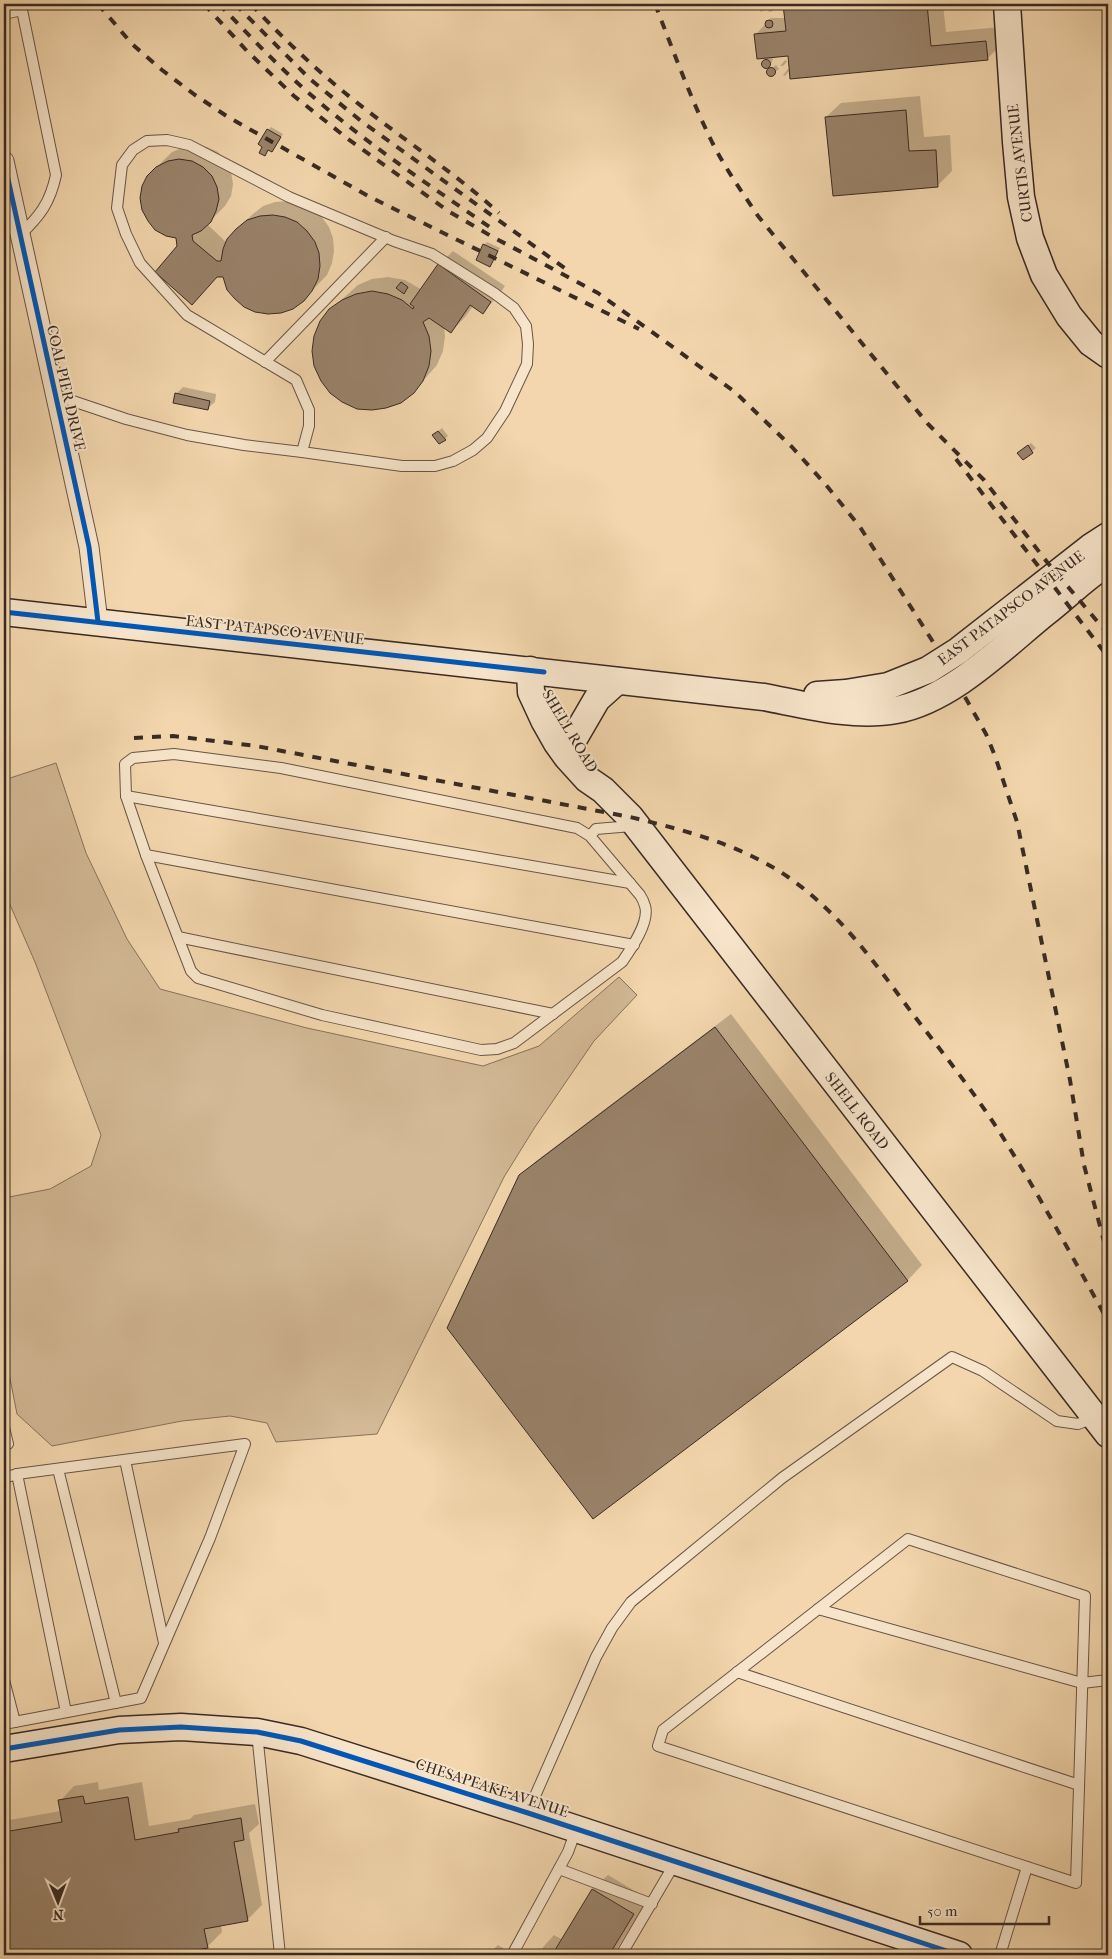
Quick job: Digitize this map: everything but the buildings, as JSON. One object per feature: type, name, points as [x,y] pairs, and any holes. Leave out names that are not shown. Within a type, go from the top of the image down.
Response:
[{"type":"main road","name":"CURTIS AVENUE","points":[[1007,4],[1016,142],[1022,197],[1030,238],[1044,276],[1069,316],[1090,343],[1108,355]]},
{"type":"main road","name":"EAST PATAPSCO AVENUE","points":[[764,697],[865,691],[888,686],[928,670],[958,651],[1091,547],[1108,536]]},
{"type":"main road","name":"EAST PATAPSCO AVENUE","points":[[4,612],[764,697],[821,708],[850,711],[895,710],[916,705],[939,694],[972,672],[1108,563]]},
{"type":"main road","name":"SHELL ROAD","points":[[537,671],[552,696],[572,742],[596,773],[603,790]]},
{"type":"main road","name":"SHELL ROAD","points":[[537,671],[531,692],[544,720],[567,757],[587,779],[603,790],[636,825],[1102,1426]]},
{"type":"main road","points":[[572,742],[597,699],[617,681]]},
{"type":"main road","name":"CHESAPEAKE AVENUE","points":[[4,1749],[119,1730],[181,1727],[257,1732],[301,1741],[528,1813],[959,1955]]},
{"type":"street","name":"COAL PIER DRIVE","points":[[4,161],[89,548],[98,622]]},
{"type":"lane","points":[[4,14],[22,10],[56,175],[53,191],[46,206],[36,220],[19,236]]},
{"type":"lane","points":[[55,395],[126,419],[187,435],[302,452],[402,466],[435,466],[453,461],[473,450],[487,438],[505,411],[527,364],[528,344],[526,326],[514,308],[494,292],[432,254],[289,197],[190,145],[167,140],[147,140],[133,150],[122,166],[117,208],[126,234],[140,263],[187,315],[296,380],[310,410],[309,426],[302,452]]},
{"type":"lane","points":[[265,362],[386,237]]},
{"type":"lane","points":[[174,754],[281,768],[577,828],[590,836],[640,895],[645,905],[646,913],[634,945],[622,962],[514,1043],[497,1049],[481,1050],[322,1016],[198,978],[191,971],[146,855],[126,796],[125,764],[132,758],[174,754]]},
{"type":"lane","points":[[126,796],[630,883]]},
{"type":"lane","points":[[590,836],[596,829],[636,825]]},
{"type":"lane","points":[[146,855],[634,945]]},
{"type":"lane","points":[[178,937],[553,1014]]},
{"type":"lane","points":[[528,1813],[596,1657],[612,1628],[631,1602],[782,1478],[952,1357],[983,1371],[1057,1422],[1102,1426]]},
{"type":"lane","points":[[4,1427],[8,1444],[4,1445]]},
{"type":"lane","points":[[4,1478],[17,1474],[58,1468],[246,1444],[210,1538],[140,1698],[4,1724]]},
{"type":"lane","points":[[126,1460],[164,1643]]},
{"type":"lane","points":[[58,1468],[116,1703]]},
{"type":"lane","points":[[17,1474],[66,1712]]},
{"type":"lane","points":[[908,1539],[1085,1596],[1076,1883],[658,1746],[663,1730],[737,1672],[908,1539]]},
{"type":"lane","points":[[818,1609],[1082,1684],[1108,1680]]},
{"type":"lane","points":[[737,1672],[1079,1785]]},
{"type":"lane","points":[[4,1680],[15,1722]]},
{"type":"lane","points":[[257,1732],[280,1955]]},
{"type":"lane","points":[[512,1955],[559,1869],[576,1829]]},
{"type":"lane","points":[[621,1955],[675,1862]]},
{"type":"lane","points":[[1000,1955],[1027,1867]]},
{"type":"lane","points":[[559,1869],[652,1904]]},
{"type":"shaded area","points":[[56,763],[86,853],[127,939],[160,989],[307,1028],[483,1066],[539,1046],[619,977],[637,995],[594,1041],[535,1127],[504,1177],[377,1434],[276,1442],[267,1423],[230,1416],[182,1421],[52,1446],[17,1414],[4,1348],[4,1198],[50,1189],[91,1166],[101,1135],[35,962],[4,891],[4,780]]},
{"type":"railway","points":[[98,4],[132,44],[162,70],[228,117],[370,197],[639,329]]},
{"type":"railway","points":[[204,4],[247,51],[294,96],[348,139],[448,211],[598,293],[735,392],[792,447],[860,527],[935,645]]},
{"type":"railway","points":[[219,4],[281,67],[325,107],[396,162],[494,230]]},
{"type":"railway","points":[[235,4],[310,79],[361,121],[566,269]]},
{"type":"railway","points":[[251,4],[293,47],[337,87],[499,213]]},
{"type":"railway","points":[[655,4],[689,91],[712,142],[728,171],[758,216],[928,424],[984,480],[1047,562],[1108,634]]},
{"type":"railway","points":[[956,459],[1108,657]]},
{"type":"railway","points":[[965,697],[986,734],[1017,822],[1070,1080],[1084,1165],[1108,1257]]},
{"type":"railway","points":[[134,738],[173,736],[256,746],[630,817],[712,840],[732,847],[770,866],[807,891],[841,923],[870,957],[961,1077],[985,1110],[1020,1166],[1108,1321]]},
{"type":"cycle path","points":[[4,161],[89,547],[98,622]]},
{"type":"cycle path","points":[[4,612],[544,672]]},
{"type":"cycle path","points":[[4,1749],[119,1730],[181,1727],[257,1732],[301,1741],[528,1813],[959,1955]]}]
